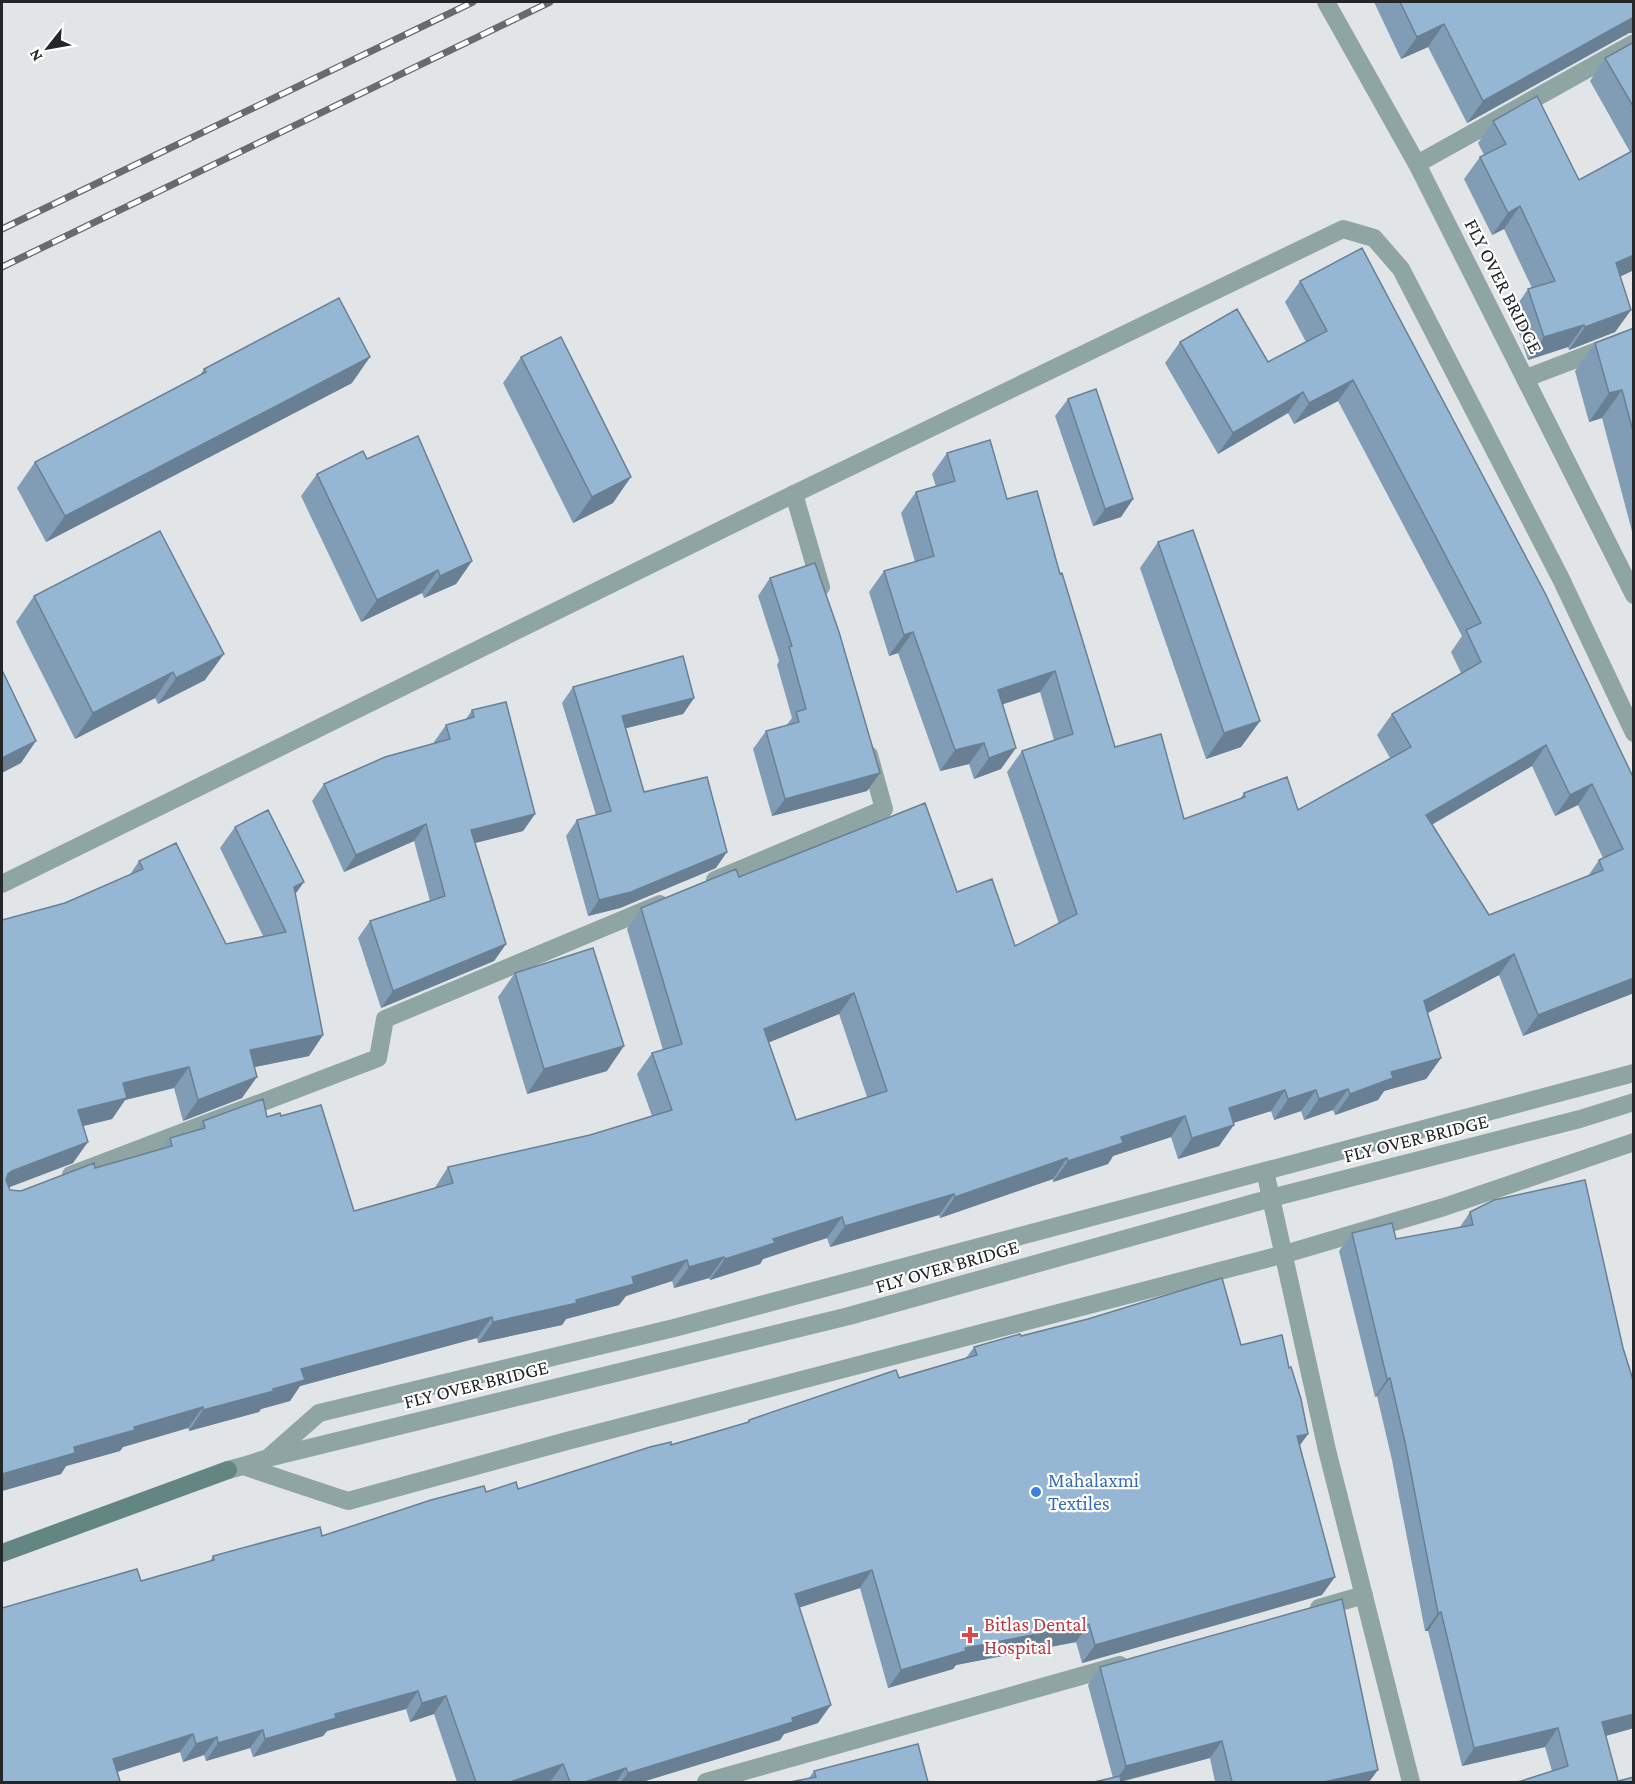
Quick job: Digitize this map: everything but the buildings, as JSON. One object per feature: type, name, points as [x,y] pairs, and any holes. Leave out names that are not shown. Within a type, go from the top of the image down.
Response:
[{"type":"main road","points":[[2,1553],[236,1468]]},
{"type":"street","name":"FLY OVER BRIDGE","points":[[1326,2],[1417,164],[1634,595]]},
{"type":"street","points":[[1417,164],[1634,43]]},
{"type":"street","points":[[2,884],[794,494],[1343,229],[1374,238],[1401,269],[1561,579],[1634,733]]},
{"type":"street","points":[[1526,378],[1634,337]]},
{"type":"street","points":[[794,494],[826,607]]},
{"type":"street","points":[[700,887],[884,809],[865,742]]},
{"type":"street","points":[[57,1181],[378,1058],[385,1019],[678,896]]},
{"type":"street","points":[[268,1458],[319,1413],[674,1328],[1634,1073]]},
{"type":"street","name":"FLY OVER BRIDGE","points":[[236,1468],[268,1458],[849,1316],[1263,1201],[1580,1119],[1634,1102]]},
{"type":"street","points":[[236,1468],[348,1501],[567,1441],[1285,1254],[1444,1207],[1634,1142]]},
{"type":"street","points":[[1265,1171],[1327,1450],[1411,1782]]},
{"type":"street","points":[[1306,1611],[1364,1595]]},
{"type":"street","points":[[706,1782],[1133,1661]]},
{"type":"railway","points":[[2,229],[473,2]]},
{"type":"railway","points":[[2,267],[550,2]]},
{"type":"place","name":"Mahalaxmi Textiles","points":[[1036,1492]]},
{"type":"place","name":"Bitlas Dental Hospital","points":[[970,1635]]}]
